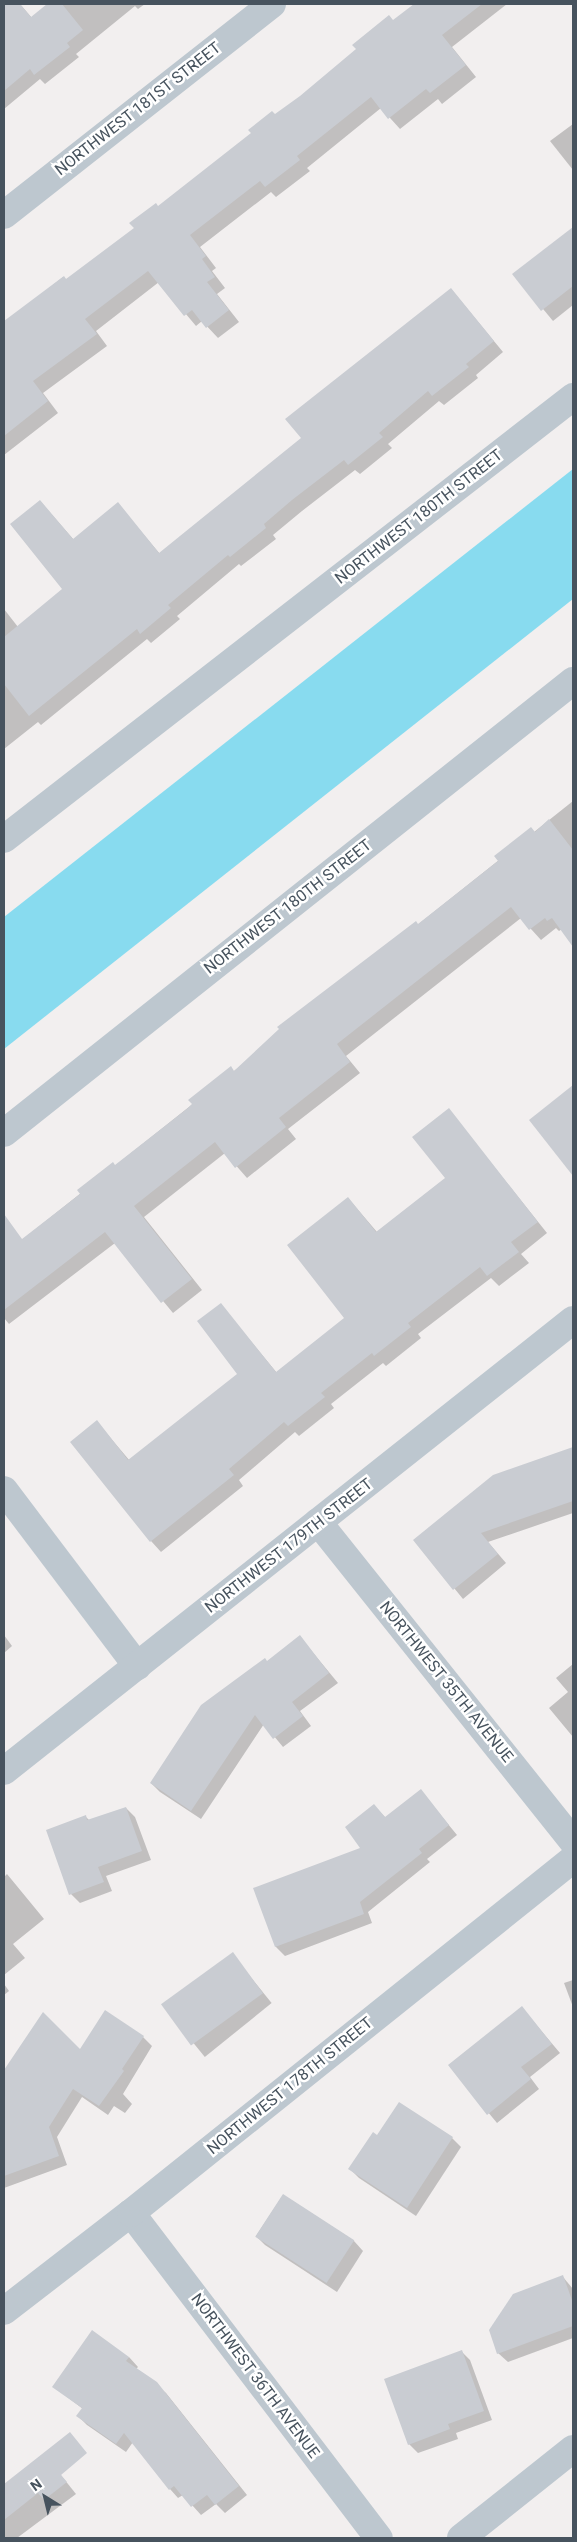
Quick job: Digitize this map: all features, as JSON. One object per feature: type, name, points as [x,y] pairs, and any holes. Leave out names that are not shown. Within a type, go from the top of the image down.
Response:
[{"type":"street","name":"NORTHWEST 181ST STREET","points":[[4,215],[272,4]]},
{"type":"street","name":"NORTHWEST 180TH STREET","points":[[4,839],[573,397]]},
{"type":"street","name":"NORTHWEST 180TH STREET","points":[[4,1133],[573,681]]},
{"type":"street","name":"NORTHWEST 179TH STREET","points":[[4,1771],[573,1320]]},
{"type":"street","points":[[4,1490],[137,1666]]},
{"type":"street","name":"NORTHWEST 35TH AVENUE","points":[[318,1522],[573,1842]]},
{"type":"street","name":"NORTHWEST 178TH STREET","points":[[4,2310],[131,2213],[573,1860]]},
{"type":"street","name":"NORTHWEST 36TH AVENUE","points":[[131,2213],[379,2538]]},
{"type":"street","points":[[461,2538],[573,2449]]},
{"type":"water","points":[[573,469],[573,599],[4,1049],[4,917]]},
{"type":"building","points":[[4,4],[20,4],[31,17],[47,4],[62,4],[83,30],[67,43],[70,47],[34,75],[30,69],[4,91]]},
{"type":"building","points":[[414,4],[482,4],[442,35],[466,65],[430,93],[426,89],[388,119],[371,97],[297,156],[300,160],[265,187],[260,181],[190,235],[206,256],[202,259],[215,277],[207,282],[229,310],[206,328],[192,310],[184,316],[148,271],[85,319],[97,334],[33,381],[48,401],[4,436],[4,321],[64,276],[66,279],[134,228],[129,223],[156,203],[158,206],[251,133],[248,130],[272,111],[275,114],[300,96],[356,49],[352,45],[389,15],[393,20]]},
{"type":"building","points":[[573,227],[573,286],[541,311],[512,274]]},
{"type":"building","points":[[451,288],[494,341],[466,364],[469,367],[432,396],[428,391],[379,433],[383,437],[348,465],[344,460],[292,500],[264,524],[266,528],[230,557],[228,555],[168,605],[171,608],[140,634],[137,629],[29,716],[4,684],[4,637],[62,589],[10,524],[40,500],[73,539],[118,502],[159,553],[301,438],[285,419]]},
{"type":"building","points":[[549,819],[573,850],[573,947],[552,918],[547,921],[545,918],[529,930],[511,907],[337,1044],[350,1062],[279,1118],[286,1127],[235,1168],[215,1142],[134,1206],[192,1279],[161,1303],[105,1232],[4,1310],[4,1214],[22,1239],[80,1194],[77,1190],[113,1162],[115,1165],[188,1108],[192,1104],[188,1100],[231,1066],[234,1071],[279,1029],[277,1027],[416,921],[418,924],[498,861],[494,856],[531,827],[535,832]]},
{"type":"building","points":[[573,1085],[573,1176],[529,1120]]},
{"type":"building","points":[[449,1108],[538,1222],[511,1242],[519,1252],[487,1276],[480,1267],[408,1323],[411,1327],[374,1356],[372,1353],[321,1393],[325,1397],[288,1426],[284,1422],[229,1469],[234,1475],[150,1542],[70,1442],[97,1420],[128,1460],[237,1374],[197,1321],[221,1303],[276,1372],[344,1318],[287,1245],[348,1197],[376,1232],[445,1178],[412,1137]]},
{"type":"building","points":[[573,1447],[573,1501],[481,1533],[498,1554],[453,1590],[413,1540],[493,1475]]},
{"type":"building","points":[[300,1635],[329,1673],[292,1702],[303,1716],[273,1739],[255,1715],[191,1811],[150,1783],[201,1705],[265,1658],[267,1661]]},
{"type":"building","points":[[421,1789],[449,1825],[419,1849],[422,1853],[360,1902],[364,1914],[275,1947],[253,1888],[360,1848],[345,1827],[374,1804],[385,1817]]},
{"type":"building","points":[[126,1807],[142,1851],[98,1867],[104,1882],[69,1895],[46,1830],[86,1815],[87,1820]]},
{"type":"building","points":[[233,1952],[263,1993],[191,2046],[161,2004]]},
{"type":"building","points":[[522,2006],[552,2044],[521,2067],[531,2079],[487,2115],[448,2065]]},
{"type":"building","points":[[105,2010],[144,2036],[122,2069],[124,2071],[99,2106],[73,2089],[49,2127],[59,2156],[4,2176],[4,2070],[43,2012],[80,2049]]},
{"type":"building","points":[[399,2102],[453,2137],[407,2208],[348,2169],[373,2132],[377,2135]]},
{"type":"building","points":[[283,2194],[354,2240],[327,2283],[255,2237]]},
{"type":"building","points":[[563,2275],[573,2303],[573,2326],[497,2354],[489,2330],[513,2294]]},
{"type":"building","points":[[92,2330],[129,2357],[126,2361],[157,2382],[239,2486],[215,2505],[207,2495],[191,2507],[174,2486],[169,2490],[124,2433],[116,2444],[76,2416],[82,2408],[52,2387]]},
{"type":"building","points":[[462,2350],[484,2411],[448,2424],[450,2429],[408,2445],[384,2379]]},
{"type":"building","points":[[70,2432],[87,2453],[61,2475],[67,2482],[44,2500],[38,2493],[4,2520],[4,2484]]}]
